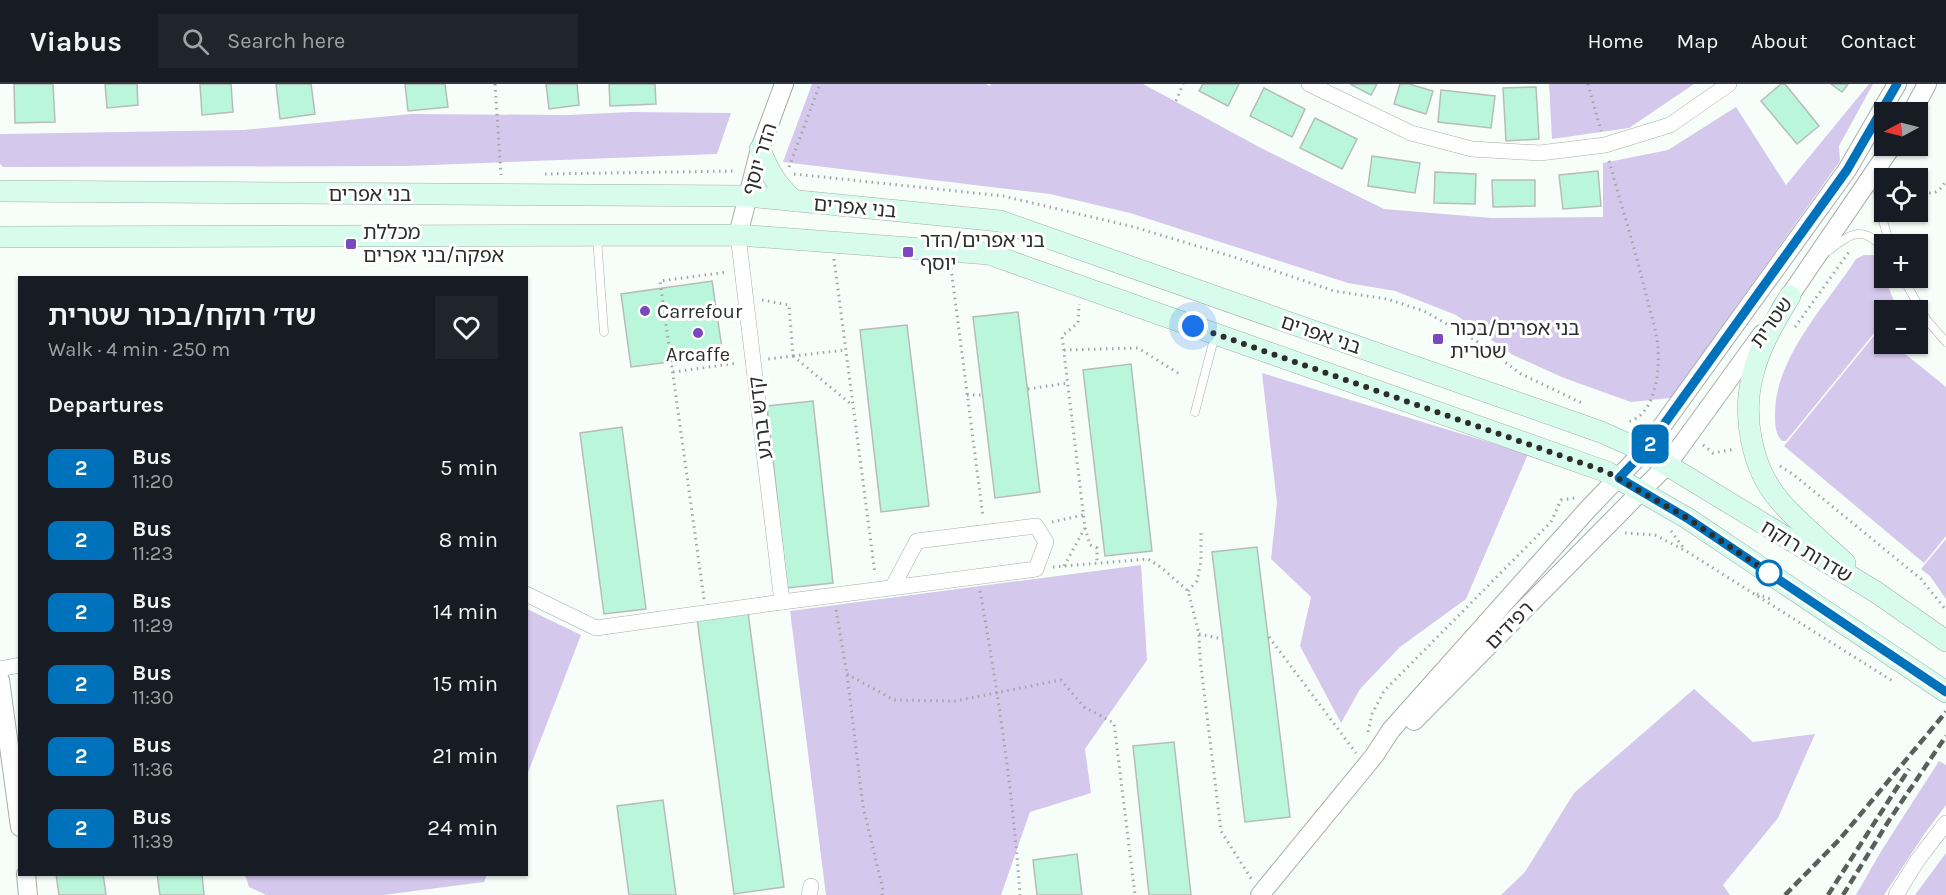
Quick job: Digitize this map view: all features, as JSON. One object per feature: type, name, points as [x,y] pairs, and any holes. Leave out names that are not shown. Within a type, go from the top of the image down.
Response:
[{"type":"main road","points":[[760,149],[768,171],[778,186],[794,201]]},
{"type":"main road","name":"בני אפרים","points":[[5,188],[748,196],[1000,221],[1601,432],[1667,465]]},
{"type":"main road","name":"בני אפרים","points":[[0,237],[738,235],[989,254],[1584,463],[1619,478],[1639,491]]},
{"type":"main road","points":[[1790,296],[1771,328],[1752,375],[1749,419],[1753,447],[1765,479],[1778,498],[1875,592]]},
{"type":"main road","name":"שדרות רוקח","points":[[1667,465],[1875,592],[1946,641]]},
{"type":"main road","name":"שדרות רוקח","points":[[1639,491],[1687,518],[1946,692]]},
{"type":"street","name":"הדר יוסף","points":[[738,235],[760,149],[784,84]]},
{"type":"street","points":[[1309,84],[1411,133],[1472,149],[1540,153],[1605,145],[1671,125],[1729,84]]},
{"type":"street","name":"שטרית","points":[[1619,478],[1644,452],[1847,170],[1898,84]]},
{"type":"street","points":[[1917,102],[1927,84]]},
{"type":"street","name":"שטרית","points":[[1878,168],[1886,156]]},
{"type":"street","name":"שטרית","points":[[1639,491],[1667,465],[1790,296],[1874,174]]},
{"type":"street","name":"קדש ברנע","points":[[738,235],[782,602]]},
{"type":"street","name":"רפידים","points":[[1260,894],[1370,760],[1391,730],[1588,508],[1619,478]]},
{"type":"street","name":"רפידים","points":[[1370,760],[1396,739],[1639,491]]},
{"type":"street","points":[[528,595],[596,628],[1036,569],[1046,542],[1036,526],[917,541],[885,589]]},
{"type":"street","points":[[0,669],[18,665]]},
{"type":"street","points":[[0,680],[18,812]]},
{"type":"street","points":[[1896,895],[1917,861],[1946,824]]},
{"type":"street","points":[[26,876],[28,895]]},
{"type":"lane","points":[[1817,258],[1850,235],[1859,233],[1874,239]]},
{"type":"lane","points":[[597,235],[604,332]]},
{"type":"lane","points":[[1909,288],[1926,319],[1946,342]]},
{"type":"lane","points":[[1195,412],[1215,333]]},
{"type":"path","points":[[495,84],[503,195]]},
{"type":"path","points":[[787,173],[820,84]]},
{"type":"path","points":[[1176,101],[1183,84]]},
{"type":"path","points":[[1588,84],[1636,252],[1658,347],[1657,378],[1649,405]]},
{"type":"path","points":[[1928,192],[1941,190],[1946,180]]},
{"type":"path","points":[[1791,335],[1842,260],[1855,246],[1860,245],[1859,233]]},
{"type":"path","points":[[832,242],[853,406],[885,589]]},
{"type":"path","points":[[949,251],[985,532]]},
{"type":"path","points":[[706,613],[660,281],[742,271]]},
{"type":"path","points":[[1080,286],[1078,323],[1062,336],[1085,528],[1090,545],[1097,548],[1097,563]]},
{"type":"path","points":[[745,297],[789,305],[794,356],[853,406]]},
{"type":"path","points":[[1064,350],[1138,348],[1181,375]]},
{"type":"path","points":[[672,372],[846,350]]},
{"type":"path","points":[[1028,389],[1068,383]]},
{"type":"path","points":[[967,395],[982,395]]},
{"type":"path","points":[[1775,463],[1794,475],[1921,579],[1946,610]]},
{"type":"path","points":[[1036,526],[1083,514]]},
{"type":"path","points":[[1064,566],[1085,528]]},
{"type":"path","points":[[1188,591],[1197,581],[1201,561],[1201,529]]},
{"type":"path","points":[[1623,533],[1655,535],[1686,551],[1897,684]]},
{"type":"path","points":[[1036,569],[1148,559],[1188,591],[1199,634],[1221,831],[1260,894]]},
{"type":"path","points":[[977,576],[998,692],[1015,824],[1020,895]]},
{"type":"path","points":[[834,595],[847,674],[863,806],[883,890],[882,895]]},
{"type":"path","points":[[1199,634],[1223,639]]},
{"type":"path","points":[[1269,637],[1370,760]]},
{"type":"path","points":[[847,674],[894,700],[955,700],[1061,680],[1084,707],[1114,723],[1135,895]]},
{"type":"shaded area","points":[[812,84],[986,84],[990,86],[991,84],[1143,84],[1261,148],[1384,209],[1492,218],[1603,217],[1603,163],[1668,150],[1736,107],[1786,185],[1869,84],[1873,84],[1839,146],[1840,161],[1671,398],[1631,402],[1564,378],[1513,355],[1456,315],[1395,291],[1348,283],[1130,213],[1050,194],[783,162]]},
{"type":"shaded area","points":[[1549,84],[1694,84],[1629,128],[1552,139]]},
{"type":"shaded area","points":[[630,112],[731,113],[717,154],[406,166],[3,167],[0,164],[0,134],[243,130],[411,114],[568,115]]},
{"type":"shaded area","points":[[1864,255],[1873,255],[1874,288],[1889,288],[1894,300],[1874,300],[1874,333],[1786,441],[1782,441],[1775,425],[1775,415],[1782,376],[1801,337],[1856,259]]},
{"type":"shaded area","points":[[1874,336],[1874,354],[1905,354],[1946,387],[1946,536],[1924,563],[1784,446]]},
{"type":"shaded area","points":[[1262,373],[1528,454],[1466,599],[1400,647],[1360,689],[1341,723],[1300,646],[1311,597],[1271,559],[1277,503]]},
{"type":"shaded area","points":[[1946,539],[1946,599],[1930,576],[1921,569]]},
{"type":"shaded area","points":[[1141,565],[1147,660],[1085,749],[1091,793],[1030,812],[1001,895],[826,895],[790,611]]},
{"type":"shaded area","points":[[528,609],[581,635],[528,772]]},
{"type":"shaded area","points":[[1694,689],[1753,742],[1815,734],[1778,818],[1723,885],[1730,895],[1501,895],[1525,872],[1574,793]]},
{"type":"shaded area","points":[[1939,761],[1946,765],[1946,805],[1884,895],[1856,895],[1880,853]]},
{"type":"shaded area","points":[[1946,853],[1946,895],[1915,895]]},
{"type":"shaded area","points":[[246,876],[487,876],[484,882],[383,895],[266,895],[249,887]]},
{"type":"building","points":[[14,84],[53,84],[55,122],[15,123]]},
{"type":"building","points":[[105,84],[137,84],[138,105],[107,108]]},
{"type":"building","points":[[200,84],[231,84],[233,112],[202,115]]},
{"type":"building","points":[[276,84],[311,84],[315,114],[280,119]]},
{"type":"building","points":[[405,84],[445,84],[448,107],[408,111]]},
{"type":"building","points":[[546,84],[577,84],[579,105],[549,109]]},
{"type":"building","points":[[609,84],[655,84],[656,104],[610,106]]},
{"type":"building","points":[[1203,84],[1239,84],[1228,106],[1199,91]]},
{"type":"building","points":[[1350,84],[1377,84],[1371,95]]},
{"type":"building","points":[[1400,84],[1409,84],[1433,91],[1426,114],[1394,104]]},
{"type":"building","points":[[1781,84],[1785,84],[1819,126],[1797,144],[1761,101]]},
{"type":"building","points":[[1831,84],[1848,84],[1842,92]]},
{"type":"building","points":[[1536,87],[1539,139],[1506,141],[1503,88]]},
{"type":"building","points":[[1264,88],[1305,109],[1292,137],[1250,116]]},
{"type":"building","points":[[1441,90],[1495,96],[1491,128],[1438,122]]},
{"type":"building","points":[[1315,118],[1357,139],[1342,169],[1300,148]]},
{"type":"building","points":[[1372,156],[1420,163],[1415,193],[1368,186]]},
{"type":"building","points":[[1598,171],[1601,206],[1563,209],[1559,175]]},
{"type":"building","points":[[1435,172],[1476,174],[1475,204],[1434,203]]},
{"type":"building","points":[[1492,180],[1535,180],[1535,206],[1493,207]]},
{"type":"building","points":[[712,281],[723,355],[631,367],[621,294]]},
{"type":"building","points":[[1018,312],[1040,492],[995,498],[973,317]]},
{"type":"building","points":[[907,325],[929,506],[881,512],[860,330]]},
{"type":"building","points":[[1131,364],[1152,551],[1105,556],[1083,370]]},
{"type":"building","points":[[813,401],[833,583],[787,588],[767,406]]},
{"type":"building","points":[[622,427],[646,609],[604,614],[580,433]]},
{"type":"building","points":[[1257,547],[1290,817],[1245,822],[1212,552]]},
{"type":"building","points":[[748,612],[784,887],[734,894],[697,618]]},
{"type":"building","points":[[1174,742],[1191,895],[1149,895],[1133,746]]},
{"type":"building","points":[[663,800],[676,895],[629,895],[617,806]]},
{"type":"building","points":[[1077,854],[1082,895],[1037,895],[1033,860]]},
{"type":"building","points":[[56,876],[103,876],[106,895],[59,895]]},
{"type":"building","points":[[157,876],[202,876],[204,895],[160,895]]},
{"type":"railway","points":[[1785,895],[1839,840],[1946,712]]},
{"type":"railway","points":[[1843,895],[1888,822],[1946,736]]},
{"type":"railway","points":[[1828,895],[1909,769]]},
{"type":"bus line","name":"2","points":[[1897,84],[1847,170],[1805,230],[1644,452],[1619,478],[1687,518],[1946,692]]},
{"type":"place","name":"מכללת אפקה/בני אפרים","points":[[351,244]]},
{"type":"place","name":"בני אפרים/הדר יוסף","points":[[908,252]]},
{"type":"place","name":"Carrefour","points":[[645,311]]},
{"type":"place","name":"Arcaffe","points":[[698,333]]},
{"type":"place","name":"בני אפרים/בכור שטרית","points":[[1438,339]]},
{"type":"route","points":[[1193,326],[1607,472],[1687,518],[1769,573]]}]
